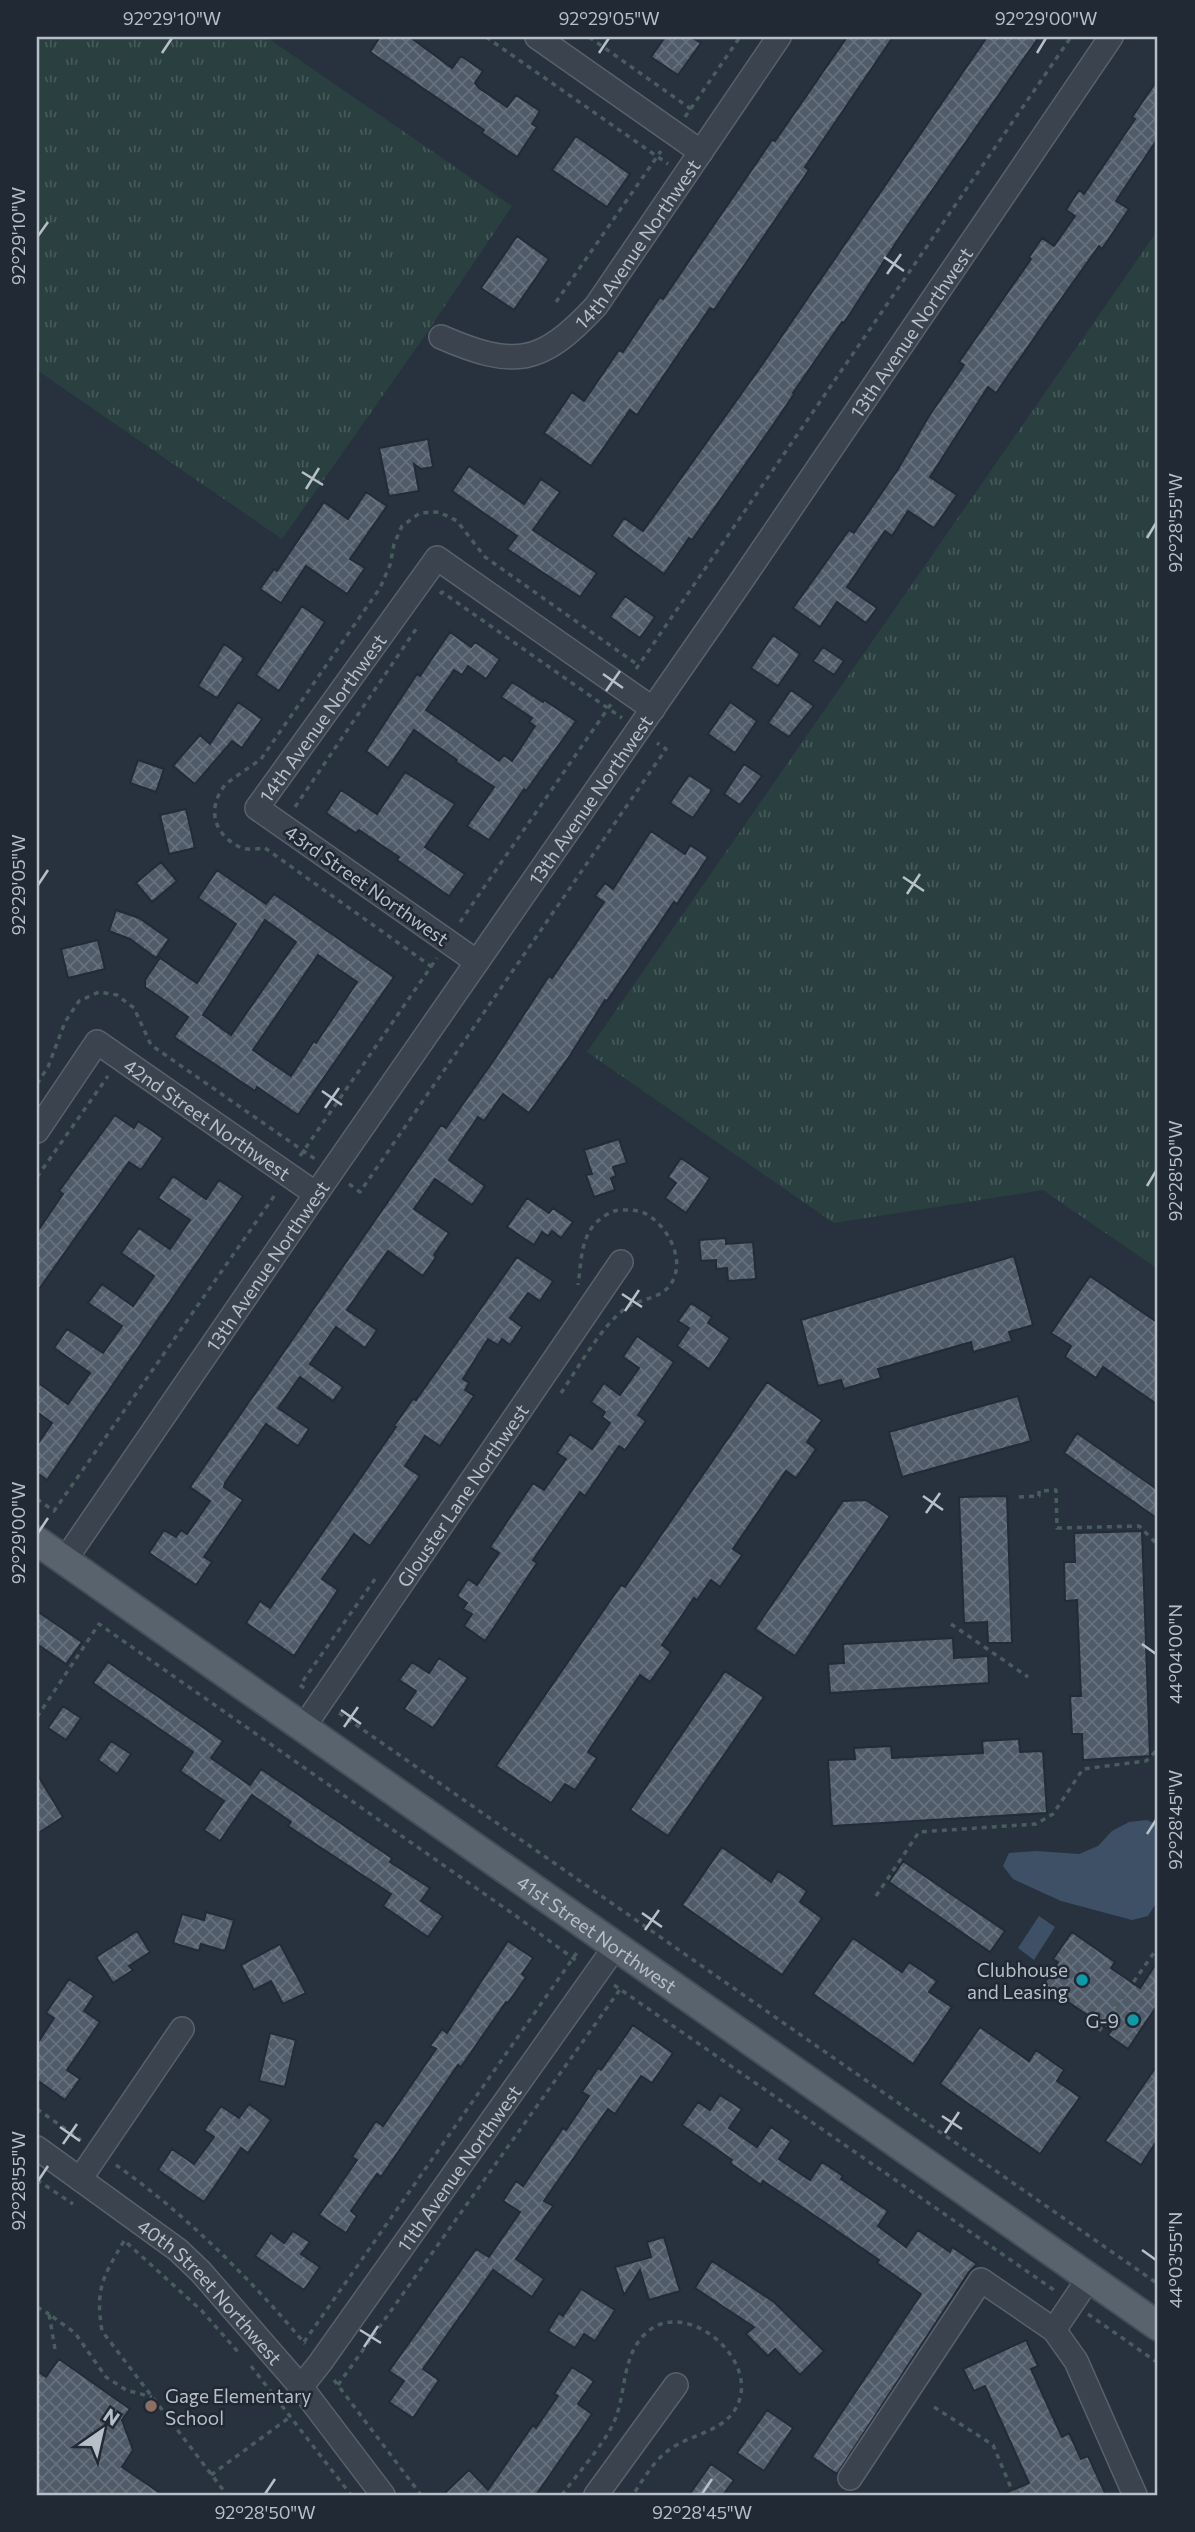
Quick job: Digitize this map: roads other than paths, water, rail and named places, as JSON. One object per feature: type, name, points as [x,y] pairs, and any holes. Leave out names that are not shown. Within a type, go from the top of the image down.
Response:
[{"type":"main road","name":"41st Street Northwest","points":[[37,1541],[1158,2326]]},
{"type":"street","points":[[537,37],[701,152]]},
{"type":"street","name":"14th Avenue Northwest","points":[[441,337],[477,353],[498,357],[528,355],[550,348],[574,329],[596,306],[779,37]]},
{"type":"street","name":"13th Avenue Northwest","points":[[65,1560],[653,709],[1111,37]]},
{"type":"street","name":"14th Avenue Northwest","points":[[257,808],[437,558],[653,709]]},
{"type":"street","name":"43rd Street Northwest","points":[[257,808],[477,962]]},
{"type":"street","name":"42nd Street Northwest","points":[[37,1131],[97,1042],[316,1194]]},
{"type":"street","name":"Glouster Lane Northwest","points":[[303,1728],[621,1262]]},
{"type":"street","name":"11th Avenue Northwest","points":[[301,2387],[615,1947]]},
{"type":"street","points":[[80,2179],[182,2029]]},
{"type":"street","name":"40th Street Northwest","points":[[37,2148],[178,2250],[201,2272],[301,2387],[383,2495]]},
{"type":"street","points":[[1054,2330],[1089,2278]]},
{"type":"street","points":[[850,2478],[981,2280],[1054,2330],[1076,2361],[1135,2495]]},
{"type":"street","points":[[596,2495],[676,2385]]},
{"type":"water","points":[[1147,1820],[1158,1825],[1158,1900],[1148,1916],[1132,1920],[1061,1901],[1013,1879],[1003,1866],[1009,1853],[1036,1851],[1079,1854],[1098,1846],[1112,1831],[1129,1822]]},
{"type":"water","points":[[1039,1916],[1055,1927],[1034,1960],[1018,1948]]},
{"type":"place","name":"Clubhouse and Leasing","points":[[1082,1980]]},
{"type":"place","name":"G-9","points":[[1133,2020]]},
{"type":"place","name":"Gage Elementary School","points":[[151,2406]]}]
